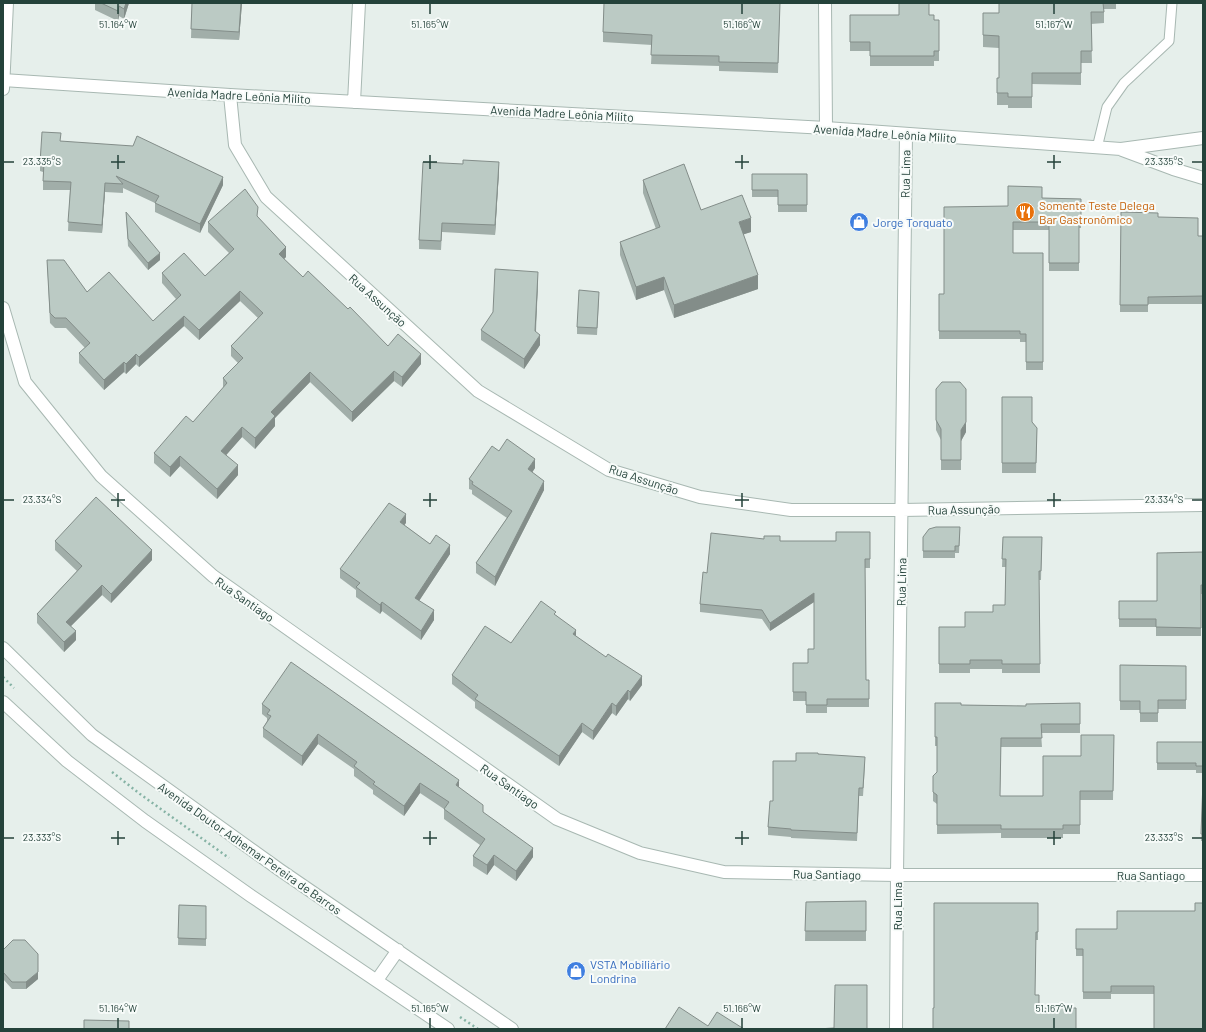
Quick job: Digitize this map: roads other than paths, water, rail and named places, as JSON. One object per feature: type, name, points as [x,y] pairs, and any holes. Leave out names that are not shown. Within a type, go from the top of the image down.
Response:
[{"type":"street","points":[[3,89],[7,3]]},
{"type":"street","points":[[354,102],[359,3]]},
{"type":"street","points":[[825,3],[826,128]]},
{"type":"street","name":"Avenida Madre Leônia Milito","points":[[3,80],[230,95],[826,128],[1097,148],[1121,149],[1203,138]]},
{"type":"street","name":"Rua Assunção","points":[[230,95],[235,145],[266,197],[478,391],[609,470],[700,497],[791,510],[902,510],[1203,505]]},
{"type":"street","name":"Rua Lima","points":[[896,1029],[906,134]]},
{"type":"street","name":"Avenida Madre Leônia Milito","points":[[1121,149],[1173,169],[1203,178]]},
{"type":"street","name":"Rua Santiago","points":[[3,308],[25,382],[102,476],[213,576],[557,819],[640,853],[724,872],[897,875],[1203,875]]},
{"type":"street","name":"Avenida Doutor Adhemar Pereira de Barros","points":[[3,648],[92,735],[280,870],[512,1029]]},
{"type":"street","points":[[3,702],[67,761],[144,821],[251,896],[448,1029]]},
{"type":"street","points":[[377,980],[398,950]]},
{"type":"lane","points":[[1097,148],[1107,107],[1124,83],[1170,41],[1172,3]]},
{"type":"place","name":"Somente Teste Delega Bar Gastronômico","points":[[1025,212]]},
{"type":"place","name":"Jorge Torquato","points":[[859,222]]},
{"type":"place","name":"VSTA Mobiliário Londrina","points":[[576,971]]}]
